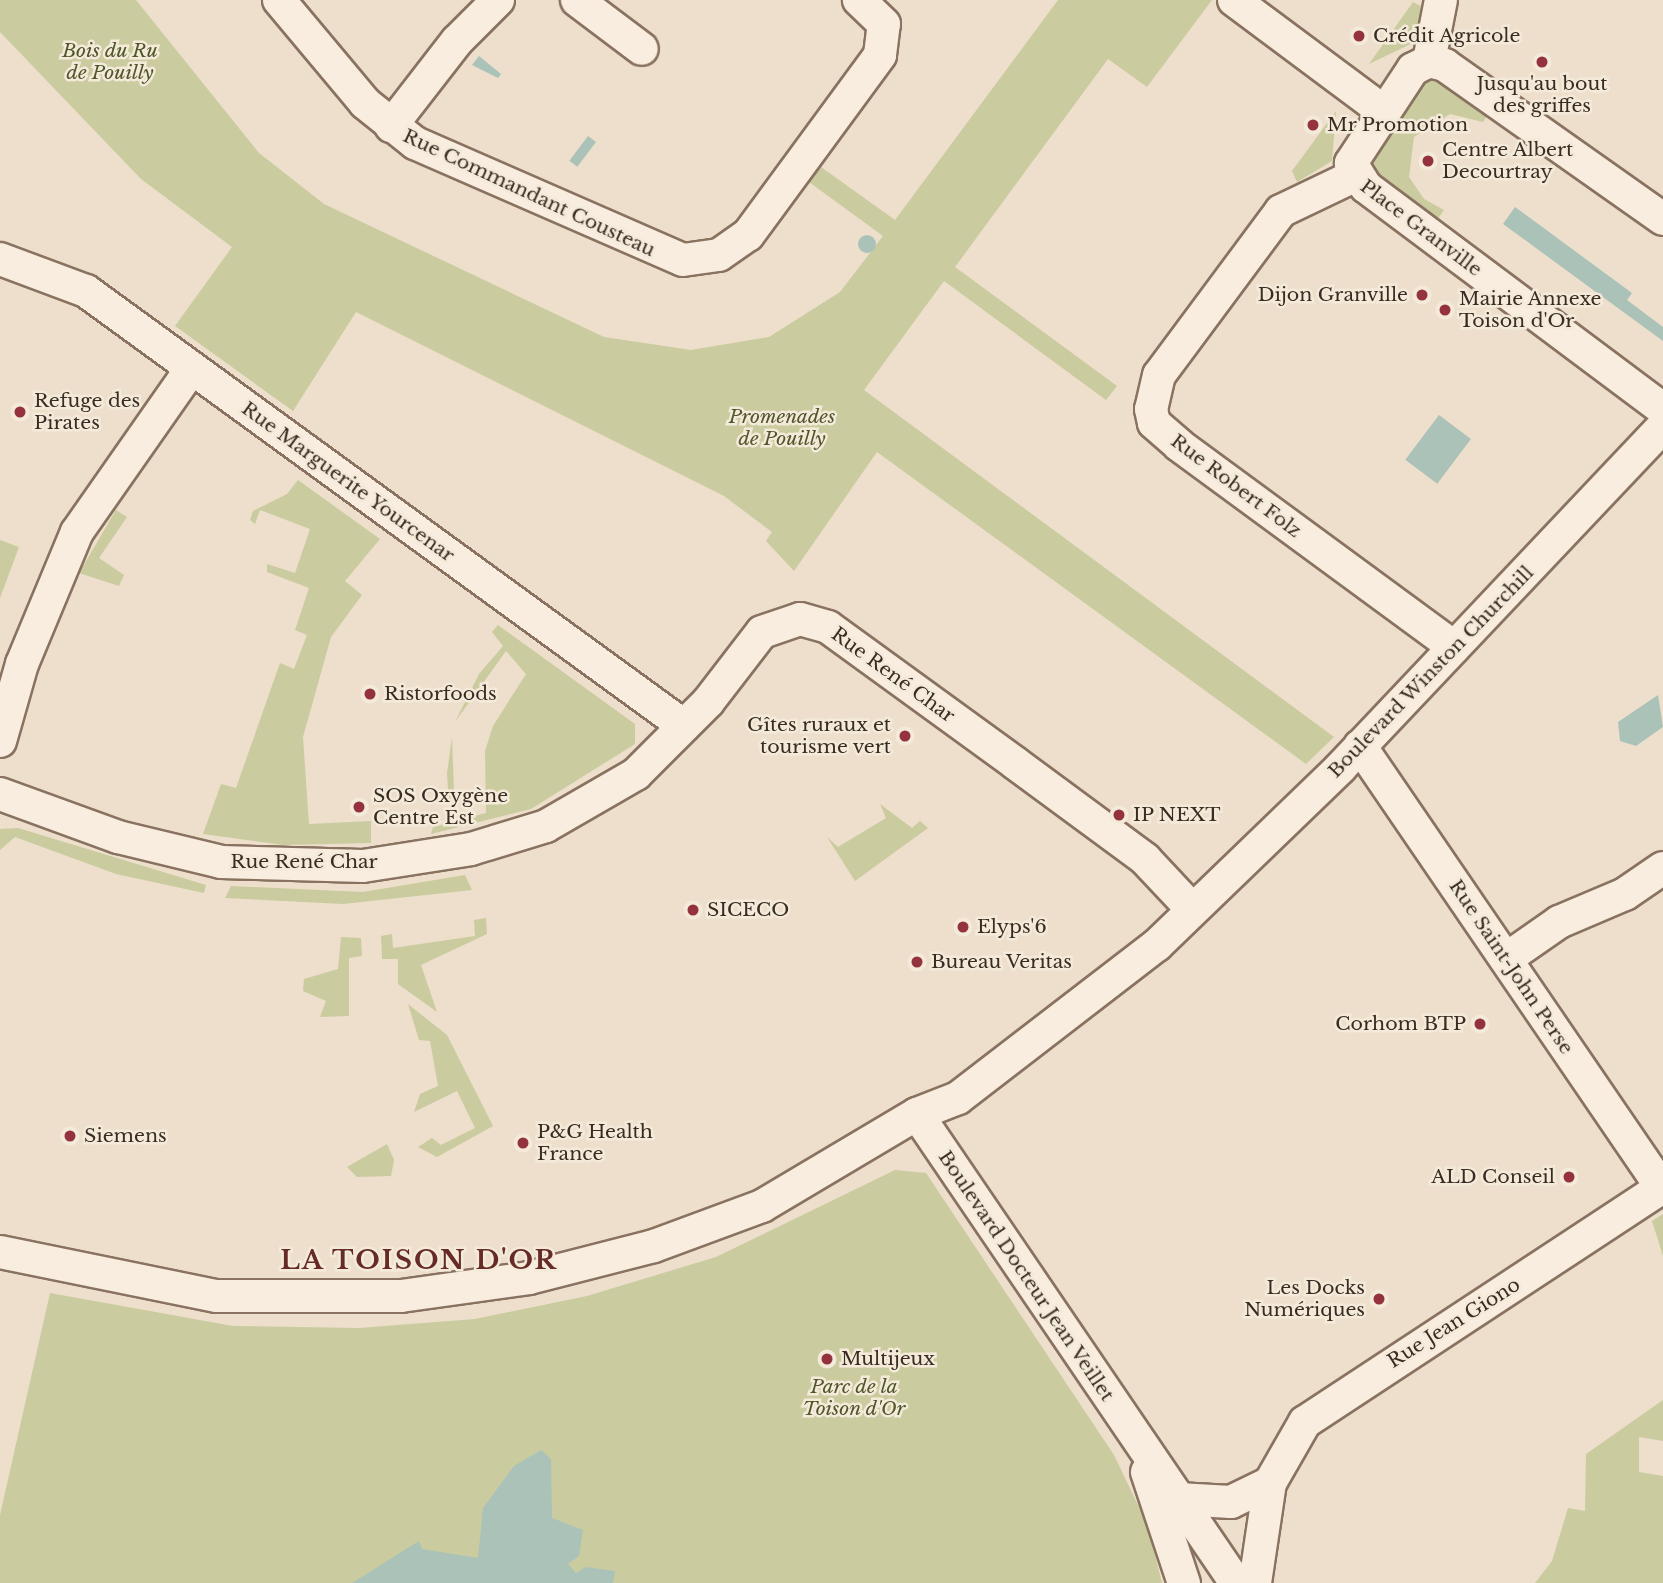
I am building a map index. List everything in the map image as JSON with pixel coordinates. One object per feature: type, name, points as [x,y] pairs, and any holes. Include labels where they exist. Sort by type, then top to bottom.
[{"type":"street","points":[[279,0],[391,126],[457,41],[498,0]]},
{"type":"street","points":[[577,0],[642,49]]},
{"type":"street","name":"Rue Commandant Cousteau","points":[[391,126],[415,143],[659,255],[707,258],[748,235],[880,55],[884,24],[859,0]]},
{"type":"street","points":[[1234,0],[1383,111]]},
{"type":"street","points":[[1441,0],[1429,61],[1457,73],[1663,219]]},
{"type":"street","name":"Place Granville","points":[[1429,61],[1413,68],[1355,149],[1354,176],[1663,409]]},
{"type":"street","name":"Rue Robert Folz","points":[[1354,176],[1281,211],[1159,375],[1151,409],[1154,423],[1179,445],[1454,647]]},
{"type":"street","name":"Rue Marguerite Yourcenar","points":[[0,259],[86,291],[684,726]]},
{"type":"street","points":[[0,741],[22,664],[77,532],[191,369]]},
{"type":"street","name":"Boulevard Winston Churchill","points":[[0,1252],[217,1296],[401,1296],[530,1278],[654,1246],[762,1206],[917,1114],[943,1086],[1067,998],[1144,932],[1190,907],[1360,746],[1663,427]]},
{"type":"street","name":"Rue René Char","points":[[0,794],[118,837],[221,862],[363,866],[471,849],[546,826],[636,774],[684,726],[762,632],[786,620],[814,621],[1145,859],[1190,907]]},
{"type":"street","name":"Rue Saint-John Perse","points":[[1360,746],[1662,1187]]},
{"type":"street","points":[[1506,959],[1559,922],[1625,894],[1663,868]]},
{"type":"street","name":"Boulevard Docteur Jean Veillet","points":[[917,1114],[1236,1583]]},
{"type":"street","name":"Rue Jean Giono","points":[[1255,1583],[1270,1483],[1292,1439],[1319,1409],[1662,1187]]},
{"type":"street","name":"Boulevard Docteur Jean Veillet","points":[[1135,1437],[1184,1583]]},
{"type":"street","points":[[1169,1486],[1230,1502],[1270,1483]]},
{"type":"street","name":"Boulevard Docteur Jean Veillet","points":[[1169,1486],[1209,1583]]},
{"type":"green space","name":"Promenades de Pouilly","points":[[0,0],[136,0],[259,153],[324,204],[604,337],[691,350],[769,337],[840,292],[883,236],[809,182],[821,167],[895,220],[1058,0],[1212,0],[1147,87],[1108,59],[955,267],[1117,386],[1106,400],[944,281],[864,390],[1334,737],[1306,764],[877,452],[794,571],[766,541],[772,532],[724,496],[356,312],[293,411],[175,326],[232,247],[141,179],[0,32]]},
{"type":"green space","points":[[1413,2],[1428,10],[1419,40],[1369,64]]},
{"type":"green space","points":[[1428,73],[1493,106],[1483,122],[1450,114],[1414,137],[1409,177],[1424,199],[1444,210],[1435,223],[1371,182],[1366,149]]},
{"type":"green space","points":[[1336,111],[1332,161],[1297,182],[1292,171]]},
{"type":"green space","points":[[298,480],[380,539],[345,581],[362,595],[331,637],[303,737],[309,824],[371,821],[371,843],[283,845],[203,834],[221,784],[236,788],[280,663],[294,669],[307,635],[295,630],[309,588],[267,572],[267,564],[295,573],[310,529],[260,510],[255,524],[250,520],[253,511],[287,494]]},
{"type":"green space","points":[[116,510],[127,517],[99,558],[124,575],[119,586],[79,573]]},
{"type":"green space","points":[[0,540],[19,547],[0,598]]},
{"type":"green space","points":[[498,625],[635,724],[635,744],[531,809],[431,834],[433,827],[450,823],[447,773],[452,737],[455,821],[486,813],[485,751],[493,726],[526,674],[506,651],[455,722],[479,674],[503,646],[492,632]]},
{"type":"green space","points":[[880,804],[912,828],[920,821],[928,828],[855,881],[827,837],[838,847],[886,818]]},
{"type":"green space","points":[[18,828],[206,885],[204,893],[116,874],[15,837],[0,850],[0,829]]},
{"type":"green space","points":[[465,875],[472,890],[343,904],[225,898],[231,886],[363,892]]},
{"type":"green space","points":[[486,918],[487,934],[421,965],[437,1012],[398,984],[398,959],[382,959],[381,936],[392,934],[393,948],[475,936],[474,920]]},
{"type":"green space","points":[[341,937],[361,938],[362,956],[349,958],[349,1016],[320,1017],[326,1001],[303,991],[304,979],[338,969]]},
{"type":"green space","points":[[408,1004],[447,1035],[493,1126],[437,1157],[418,1147],[432,1138],[441,1145],[475,1128],[457,1091],[414,1112],[420,1094],[438,1086],[430,1041],[419,1040]]},
{"type":"green space","points":[[387,1144],[394,1160],[391,1176],[357,1177],[347,1167]]},
{"type":"green space","name":"Parc de la Toison d'Or","points":[[895,1170],[926,1173],[1114,1455],[1147,1524],[1162,1583],[0,1583],[0,1515],[50,1293],[233,1326],[359,1328],[475,1319],[587,1296],[716,1257]]},
{"type":"green space","points":[[1663,1214],[1663,1256],[1652,1221]]},
{"type":"green space","points":[[1663,1400],[1663,1441],[1639,1437],[1639,1472],[1663,1476],[1663,1583],[1535,1583],[1552,1561],[1568,1508],[1585,1511],[1586,1454]]},
{"type":"shaded area","points":[[479,56],[501,74],[498,78],[472,65]]},
{"type":"shaded area","points":[[588,136],[596,142],[577,167],[569,161]]},
{"type":"shaded area","points":[[1515,207],[1632,293],[1627,300],[1663,327],[1663,341],[1503,224]]},
{"type":"shaded area","points":[[867,235],[875,240],[876,244],[871,252],[867,253],[859,248],[858,244],[863,236]]},
{"type":"shaded area","points":[[1439,415],[1471,439],[1437,484],[1405,460]]},
{"type":"shaded area","points":[[1658,695],[1663,727],[1636,746],[1620,741],[1618,722]]},
{"type":"shaded area","points":[[541,1450],[551,1459],[552,1518],[583,1530],[579,1556],[568,1564],[576,1573],[586,1567],[615,1571],[613,1583],[352,1583],[419,1541],[422,1549],[478,1558],[483,1508],[514,1466]]},
{"type":"place","name":"Crédit Agricole","points":[[1359,36]]},
{"type":"place","name":"Jusqu'au bout des griffes","points":[[1542,62]]},
{"type":"place","name":"Mr Promotion","points":[[1313,125]]},
{"type":"place","name":"Centre Albert Decourtray","points":[[1428,161]]},
{"type":"place","name":"Dijon Granville","points":[[1422,295]]},
{"type":"place","name":"Mairie Annexe Toison d'Or","points":[[1445,310]]},
{"type":"place","name":"Refuge des Pirates","points":[[20,412]]},
{"type":"place","name":"Ristorfoods","points":[[370,694]]},
{"type":"place","name":"Gîtes ruraux et tourisme vert","points":[[905,736]]},
{"type":"place","name":"SOS Oxygène Centre Est","points":[[359,807]]},
{"type":"place","name":"IP NEXT","points":[[1119,815]]},
{"type":"place","name":"SICECO","points":[[693,910]]},
{"type":"place","name":"Elyps'6","points":[[963,927]]},
{"type":"place","name":"Bureau Veritas","points":[[917,962]]},
{"type":"place","name":"Corhom BTP","points":[[1480,1024]]},
{"type":"place","name":"Siemens","points":[[70,1136]]},
{"type":"place","name":"P&G Health France","points":[[523,1143]]},
{"type":"place","name":"ALD Conseil","points":[[1569,1177]]},
{"type":"place","name":"Les Docks Numériques","points":[[1379,1299]]},
{"type":"place","name":"Multijeux","points":[[827,1359]]},
{"type":"district","name":"LA TOISON D'OR","points":[[419,1261]]},
{"type":"park label","name":"Bois du Ru de Pouilly","points":[[110,62]]}]
